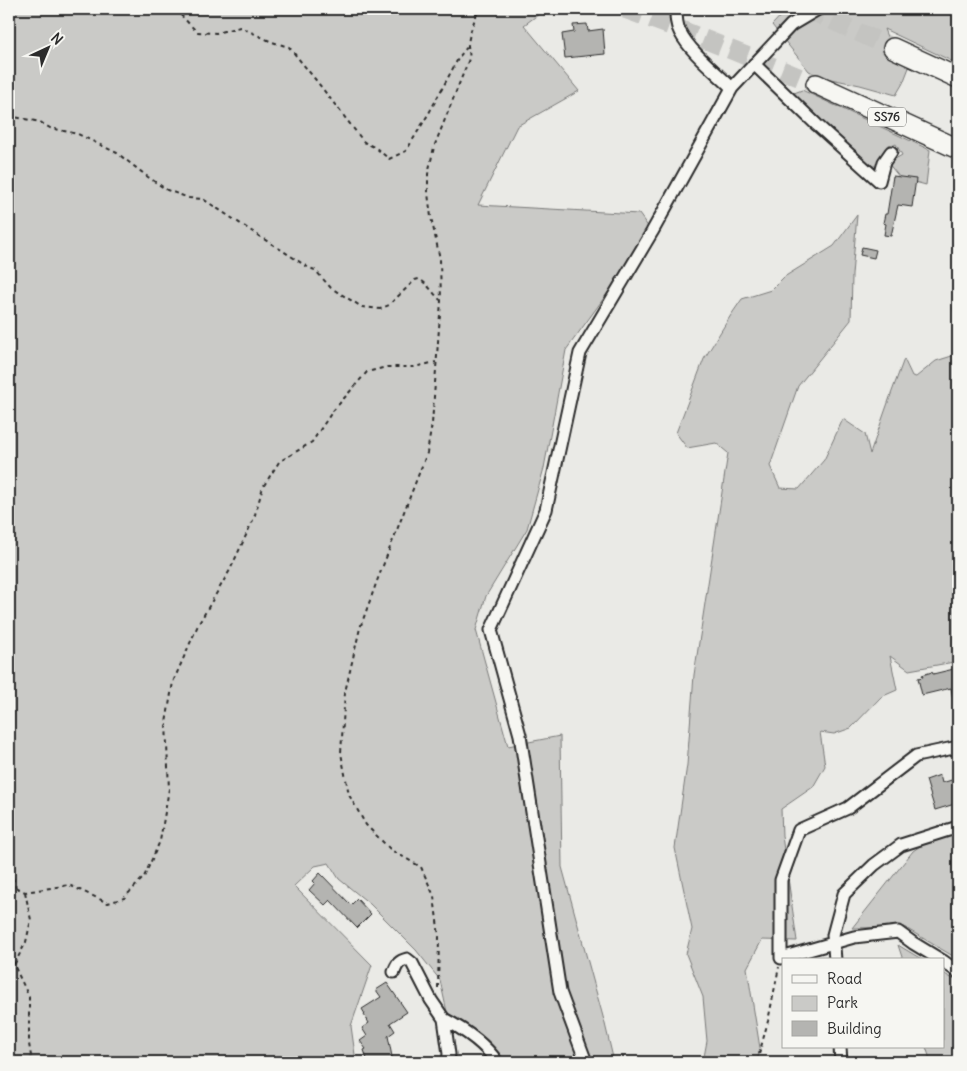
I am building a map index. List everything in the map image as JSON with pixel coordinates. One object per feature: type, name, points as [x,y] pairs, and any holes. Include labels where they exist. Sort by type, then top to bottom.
[{"type":"highway","points":[[893,48],[958,78]]},
{"type":"highway","name":"SS76","points":[[816,84],[958,149]]},
{"type":"street","points":[[676,9],[676,22],[680,33],[701,58],[732,88]]},
{"type":"street","points":[[586,1062],[560,992],[520,735],[491,630],[546,510],[580,353],[652,232],[732,88],[791,25],[818,9]]},
{"type":"street","points":[[754,64],[879,182],[884,162],[891,152]]},
{"type":"street","points":[[939,958],[898,932],[854,937],[781,958],[781,880],[799,830],[848,808],[916,756],[958,747]]},
{"type":"street","points":[[835,958],[833,935],[844,894],[874,865],[901,845],[958,827]]},
{"type":"street","points":[[394,972],[396,965],[401,960],[407,959],[412,962],[444,1020],[449,1054],[448,1062]]},
{"type":"street","points":[[944,962],[958,972]]},
{"type":"street","points":[[444,1020],[477,1041],[497,1062]]},
{"type":"street","points":[[840,1048],[841,1062]]},
{"type":"path","points":[[175,9],[197,32],[216,33],[240,27],[272,42],[289,47],[364,142],[376,148],[389,159],[406,151],[429,113],[459,57],[468,46],[479,9]]},
{"type":"path","points":[[438,996],[439,937],[434,896],[421,867],[391,850],[366,825],[348,795],[341,752],[346,692],[360,628],[380,571],[427,453],[432,424],[442,301],[440,259],[431,217],[428,174],[434,147],[469,59],[470,51],[468,46]]},
{"type":"path","points":[[9,116],[40,122],[50,128],[73,132],[93,140],[117,153],[167,190],[189,198],[203,199],[309,268],[315,270],[331,288],[362,307],[380,309],[389,305],[415,280],[419,279],[425,282],[442,301]]},
{"type":"path","points":[[9,884],[25,892],[68,885],[108,903],[124,898],[144,877],[160,841],[169,789],[166,723],[173,682],[198,625],[230,570],[254,518],[263,487],[279,462],[312,442],[332,412],[367,372],[387,367],[414,367],[436,362]]},
{"type":"path","points":[[9,370],[12,373],[9,400]]},
{"type":"path","points":[[9,822],[12,843],[11,870],[16,888]]},
{"type":"path","points":[[14,964],[26,942],[31,920],[25,892]]},
{"type":"path","points":[[9,954],[29,997],[32,1062]]},
{"type":"path","points":[[757,1062],[781,958]]},
{"type":"green space","points":[[9,9],[546,9],[524,25],[579,91],[517,126],[478,205],[639,214],[652,232],[566,350],[544,468],[527,529],[486,596],[476,630],[508,746],[560,736],[562,867],[614,1062],[500,1062],[496,1056],[447,1012],[440,980],[416,950],[370,904],[339,879],[329,863],[315,866],[294,886],[372,965],[351,1026],[356,1062],[9,1062]]},
{"type":"green space","points":[[787,9],[958,9],[958,64],[884,29],[895,58],[910,65],[896,95],[821,77],[809,71],[772,25]]},
{"type":"green space","points":[[802,90],[930,150],[926,185],[900,178],[888,163],[902,155],[896,144],[885,150],[880,166],[867,166],[794,93]]},
{"type":"green space","points":[[857,215],[852,275],[851,320],[798,386],[770,466],[780,488],[799,489],[824,460],[843,419],[865,434],[870,454],[904,359],[912,376],[916,377],[936,361],[958,353],[958,655],[954,662],[909,670],[890,656],[897,690],[881,697],[851,728],[834,734],[820,732],[825,766],[813,787],[781,809],[782,836],[797,941],[762,940],[747,968],[760,1048],[757,1062],[703,1062],[707,1041],[703,997],[686,954],[692,929],[675,848],[687,765],[694,675],[728,453],[716,443],[687,448],[676,433],[704,359],[742,299],[771,290],[784,277],[834,246]]},
{"type":"green space","points":[[958,273],[958,322],[953,309]]},
{"type":"green space","points":[[958,831],[958,959],[904,927],[852,928],[913,851],[926,842]]},
{"type":"green space","points":[[898,945],[920,958],[902,958]]},
{"type":"green space","points":[[944,974],[958,982],[958,1062],[928,1062],[929,1056],[926,1048],[944,1048]]},
{"type":"building","points":[[587,24],[588,31],[603,29],[605,54],[565,58],[562,34],[574,32],[573,25]]},
{"type":"building","points":[[893,176],[916,179],[912,207],[898,205],[891,236],[884,235],[886,224],[883,223],[885,214],[887,214]]},
{"type":"building","points":[[862,247],[876,250],[874,258],[860,255]]},
{"type":"building","points":[[958,668],[958,705],[954,705],[951,688],[922,695],[918,678],[923,677],[922,675]]},
{"type":"building","points":[[940,775],[942,783],[958,778],[958,803],[935,810],[926,780]]},
{"type":"building","points":[[320,873],[351,905],[357,899],[371,914],[357,928],[330,900],[325,905],[309,890],[315,883],[313,881]]},
{"type":"building","points":[[387,983],[407,1012],[390,1023],[395,1031],[388,1036],[393,1062],[368,1062],[364,1050],[366,1049],[360,1041],[367,1036],[362,1028],[369,1023],[362,1009],[381,997],[376,990]]},
{"type":"tunnel","points":[[625,9],[816,84]]},
{"type":"tunnel","points":[[807,9],[893,48]]}]
